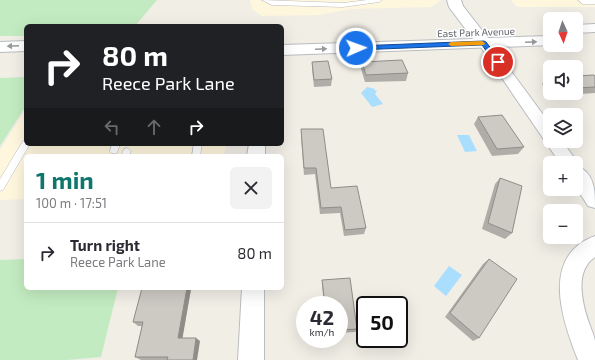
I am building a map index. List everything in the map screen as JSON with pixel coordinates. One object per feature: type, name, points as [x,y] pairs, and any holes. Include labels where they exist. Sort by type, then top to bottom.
[{"type":"main road","points":[[454,0],[456,7],[480,38]]},
{"type":"main road","points":[[466,0],[466,4],[480,38]]},
{"type":"main road","points":[[583,29],[595,28]]},
{"type":"main road","name":"East Park Avenue","points":[[284,50],[480,38],[543,31]]},
{"type":"main road","name":"East Park Avenue","points":[[284,38],[480,38],[543,41]]},
{"type":"main road","points":[[583,40],[595,40]]},
{"type":"main road","points":[[0,47],[24,46]]},
{"type":"main road","points":[[0,59],[24,58]]},
{"type":"street","points":[[480,38],[543,126]]},
{"type":"street","points":[[583,183],[595,200]]},
{"type":"street","points":[[591,360],[573,314],[571,282],[578,256],[587,248],[595,245]]},
{"type":"street","points":[[251,360],[253,290]]},
{"type":"lane","points":[[265,0],[272,3],[342,5],[379,0]]},
{"type":"lane","points":[[581,0],[583,2],[595,2]]},
{"type":"lane","points":[[0,187],[24,146]]},
{"type":"shaded area","points":[[250,0],[441,0],[431,7],[351,9],[318,15],[262,16],[252,9]]},
{"type":"shaded area","points":[[511,0],[595,0],[595,7],[517,7]]},
{"type":"shaded area","points":[[24,112],[24,146],[226,146],[224,154],[24,154],[24,199],[0,200],[0,150]]},
{"type":"green space","points":[[0,0],[157,0],[137,24],[24,24],[24,36],[0,36]]},
{"type":"green space","points":[[24,77],[24,109],[0,146],[0,78]]},
{"type":"green space","points":[[24,259],[24,290],[118,290],[101,357],[67,360],[0,360],[0,260]]},
{"type":"water","points":[[367,87],[377,91],[375,94],[383,104],[372,107],[361,93]]},
{"type":"water","points":[[457,135],[469,135],[477,151],[465,152]]},
{"type":"water","points":[[449,266],[462,275],[446,296],[434,286]]},
{"type":"building","points":[[402,60],[408,73],[366,75],[362,62]]},
{"type":"building","points":[[328,61],[332,79],[314,80],[312,62]]},
{"type":"building","points":[[594,75],[595,87],[583,88],[583,76]]},
{"type":"building","points":[[502,115],[524,147],[497,149],[478,117]]},
{"type":"building","points":[[301,129],[323,129],[331,188],[357,186],[366,228],[345,230],[341,207],[321,208],[316,168],[304,168]]},
{"type":"building","points":[[500,178],[522,186],[512,233],[488,223]]},
{"type":"building","points":[[489,259],[517,279],[479,338],[450,313]]},
{"type":"building","points":[[350,278],[356,329],[348,330],[348,296],[324,296],[322,280]]},
{"type":"building","points":[[141,290],[187,290],[178,338],[196,338],[193,360],[167,360],[168,357],[135,357],[143,322],[133,322]]},
{"type":"slow traffic","points":[[451,44],[482,43]]},
{"type":"route","points":[[356,48],[484,43],[498,62]]}]
